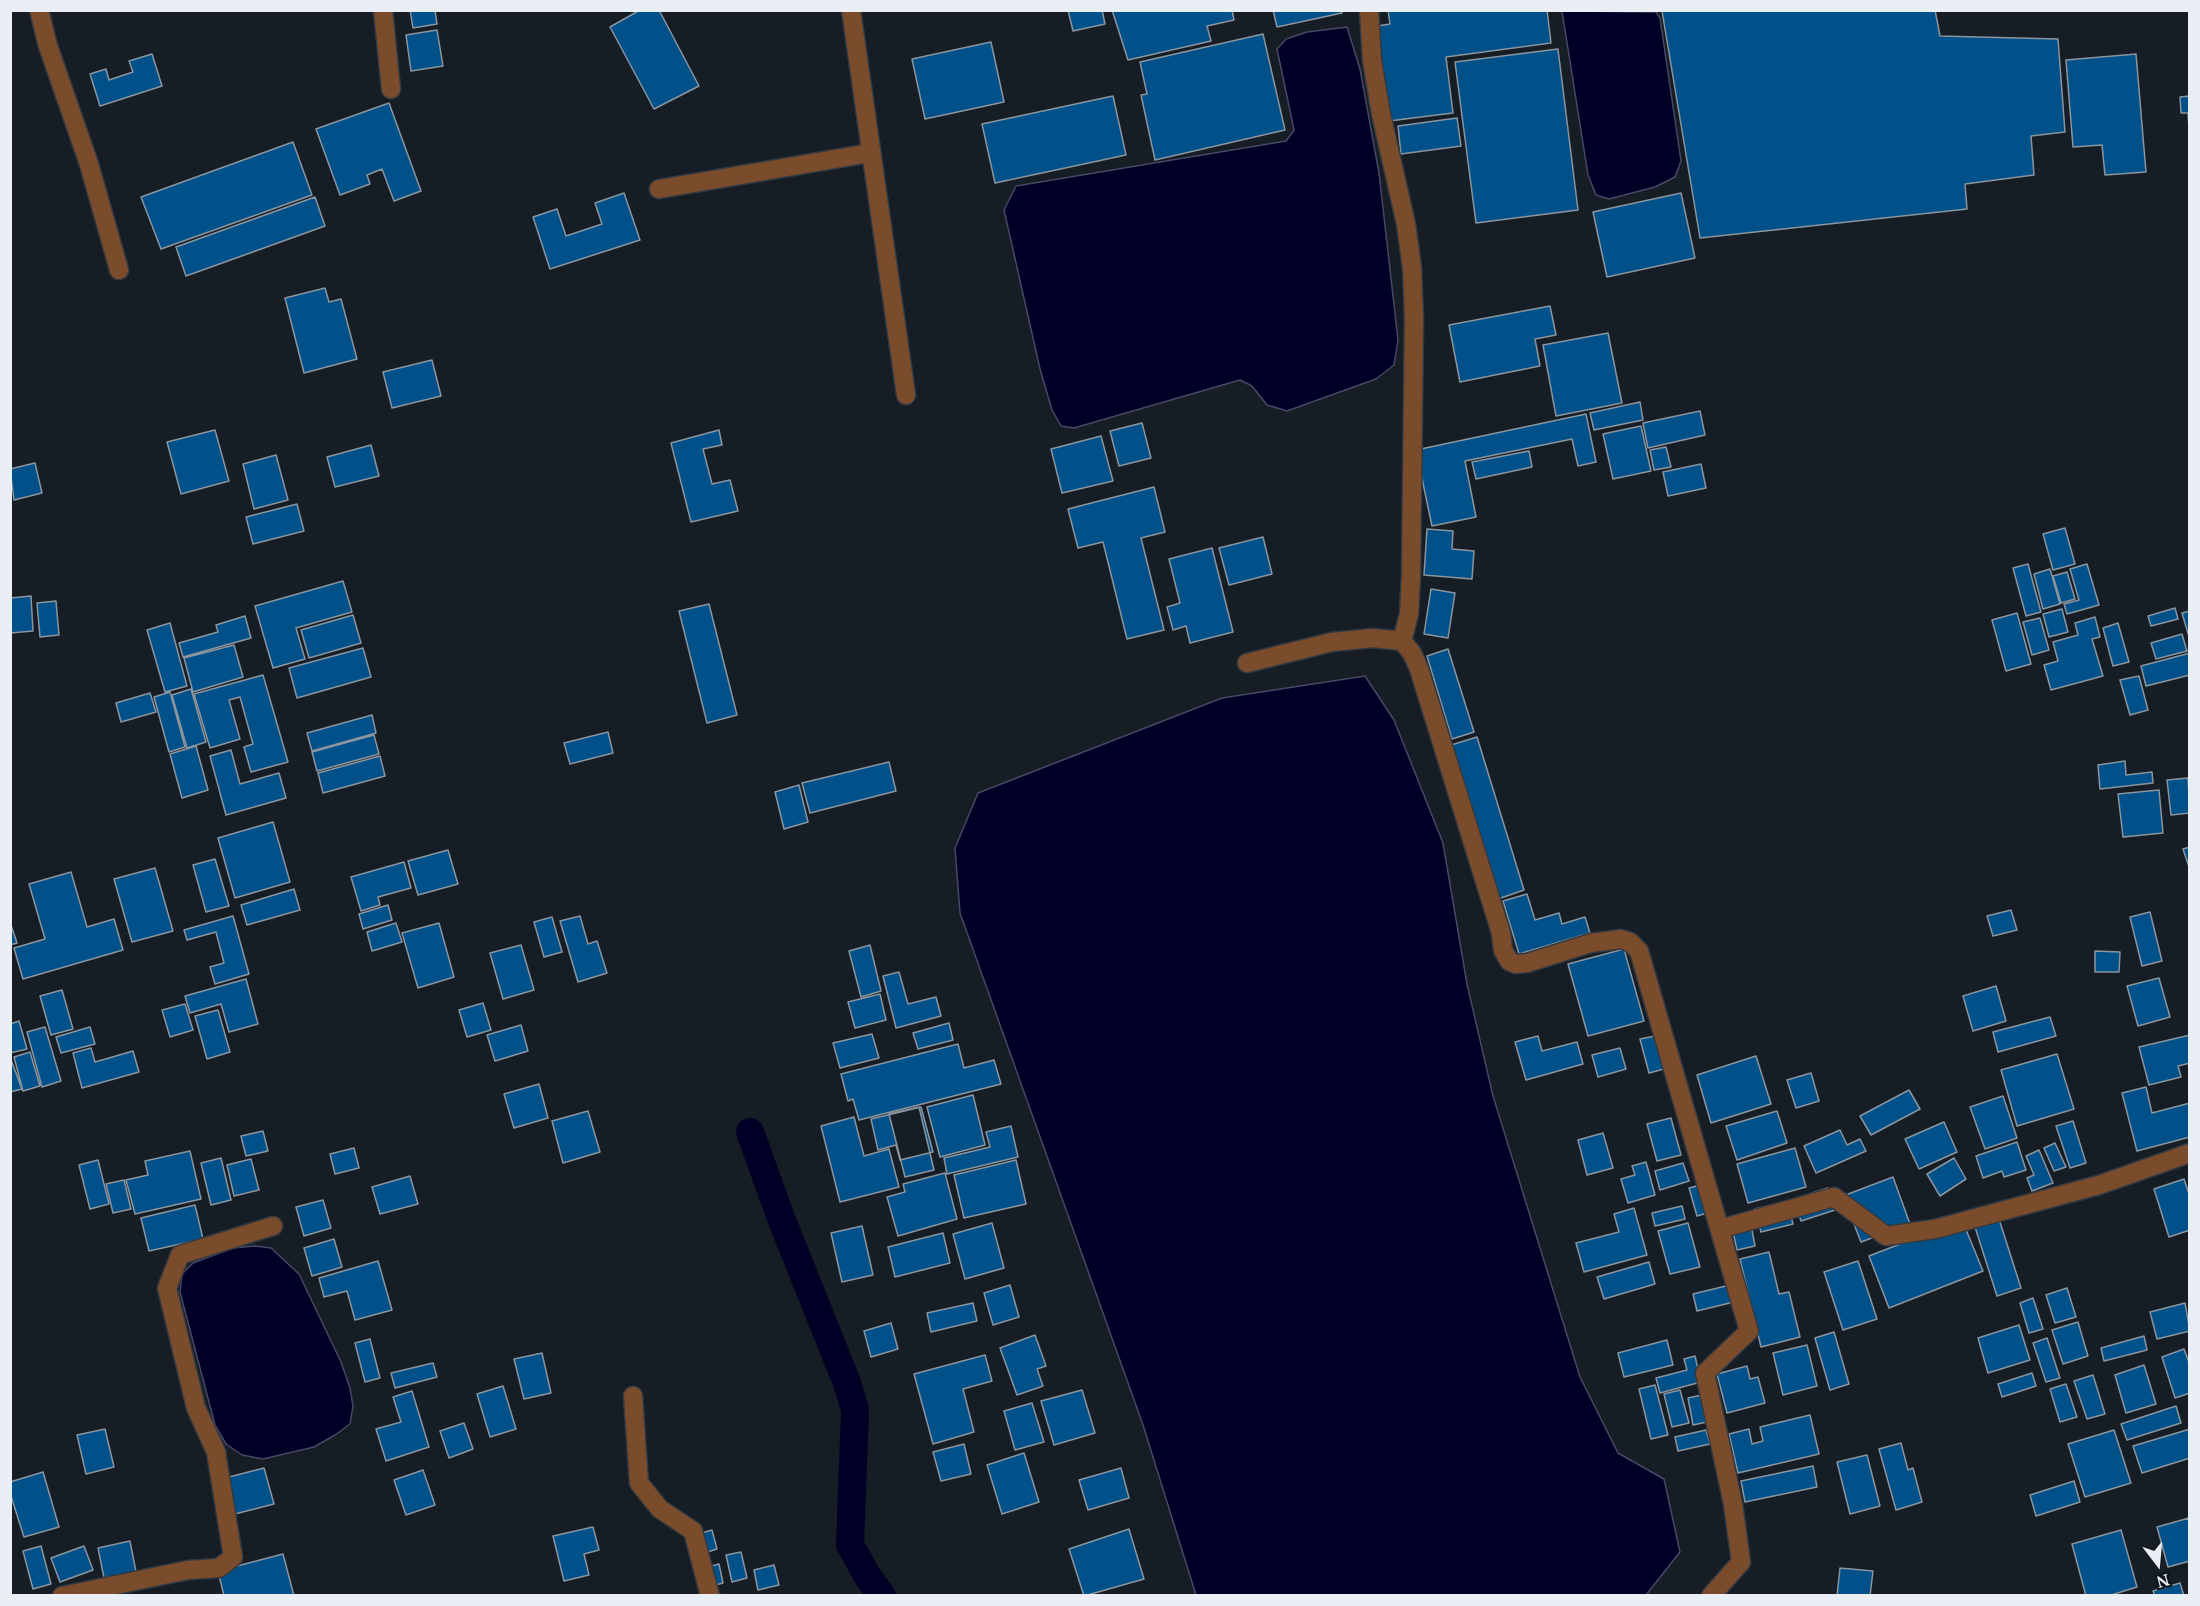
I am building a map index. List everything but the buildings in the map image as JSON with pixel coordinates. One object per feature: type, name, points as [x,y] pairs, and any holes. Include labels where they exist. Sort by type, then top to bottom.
[{"type":"street","points":[[39,10],[48,46],[89,164],[119,270]]},
{"type":"street","points":[[383,10],[391,89]]},
{"type":"street","points":[[851,10],[906,395]]},
{"type":"street","points":[[1369,10],[1372,60],[1381,114],[1406,224],[1412,268],[1414,318],[1411,576],[1409,614],[1402,641]]},
{"type":"street","points":[[659,189],[870,153]]},
{"type":"street","points":[[1247,663],[1332,642],[1373,638],[1402,641],[1412,653],[1419,669],[1488,891],[1503,950],[1509,961],[1516,964],[1527,963],[1591,943],[1621,939],[1630,942],[1639,951],[1749,1331],[1705,1373],[1733,1504],[1741,1562],[1711,1596]]},
{"type":"street","points":[[1720,1229],[1833,1197],[1886,1236],[1935,1229],[2088,1188],[2190,1153]]},
{"type":"street","points":[[62,1596],[188,1570],[219,1568],[232,1557],[216,1452],[196,1408],[167,1288],[180,1255],[273,1226]]},
{"type":"street","points":[[633,1396],[639,1483],[660,1509],[693,1531],[710,1596]]},
{"type":"water","points":[[1562,11],[1656,12],[1660,18],[1681,161],[1675,177],[1655,187],[1609,199],[1596,195],[1588,175]]},
{"type":"water","points":[[1347,27],[1360,69],[1379,173],[1398,340],[1394,365],[1376,379],[1287,411],[1267,405],[1252,386],[1240,380],[1074,428],[1061,426],[1052,410],[1040,369],[1004,210],[1016,186],[1286,141],[1294,130],[1277,49],[1286,39],[1307,32]]},
{"type":"water","points":[[1365,676],[1394,720],[1443,843],[1467,984],[1493,1096],[1580,1377],[1618,1453],[1664,1479],[1680,1552],[1646,1595],[1196,1595],[1143,1425],[960,913],[955,848],[978,793],[1222,698]]},
{"type":"water","points":[[255,1246],[271,1248],[299,1274],[341,1362],[350,1388],[353,1406],[350,1424],[335,1435],[314,1447],[263,1459],[242,1455],[226,1444],[215,1425],[180,1292],[182,1274],[193,1263],[233,1248]]},
{"type":"waterway","points":[[750,1132],[781,1218],[847,1383],[855,1410],[850,1545],[882,1596]]}]
